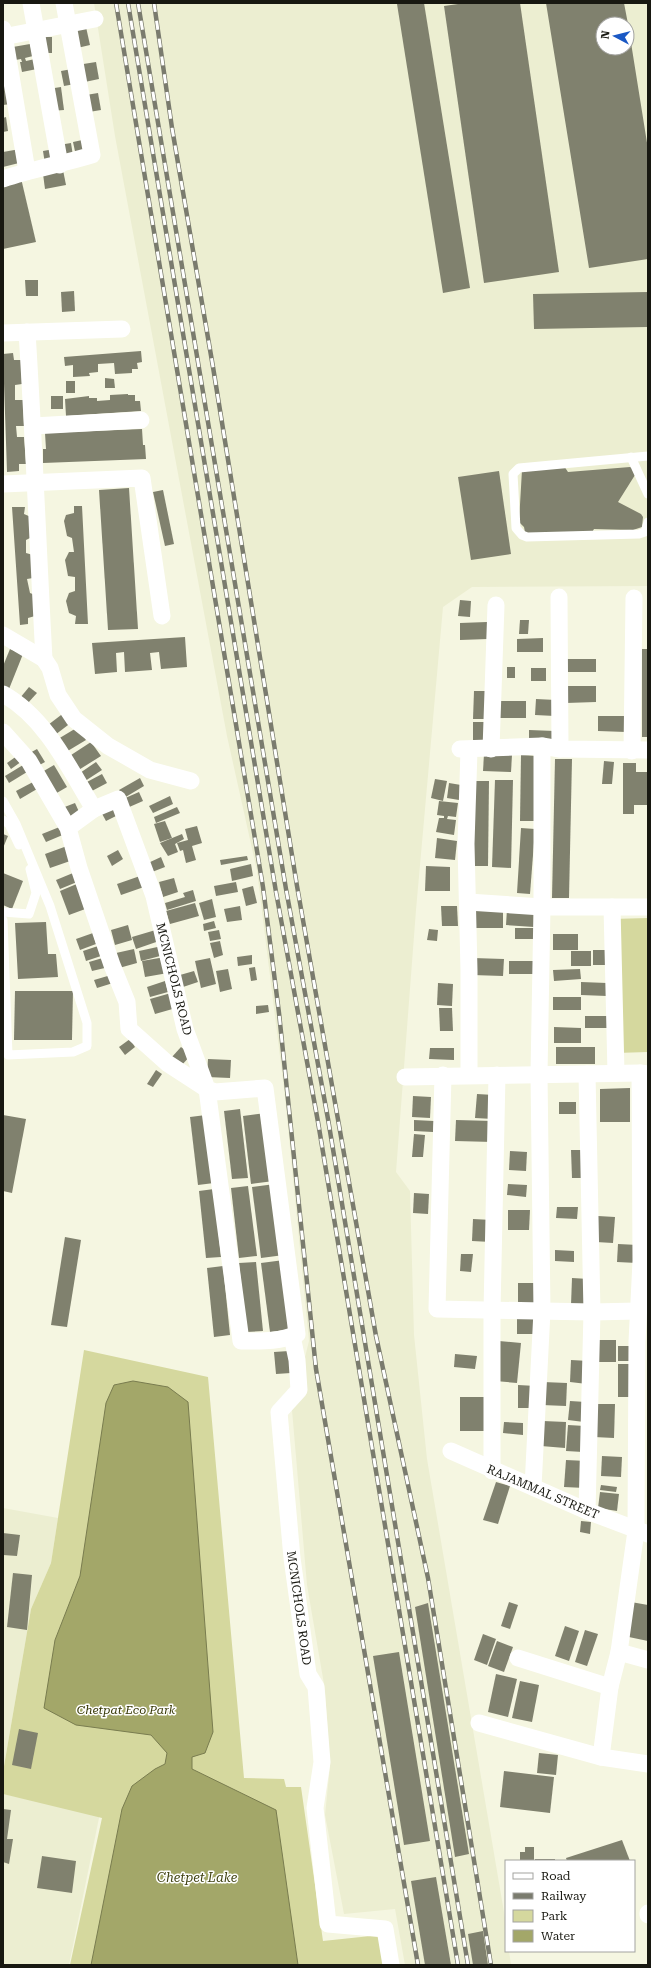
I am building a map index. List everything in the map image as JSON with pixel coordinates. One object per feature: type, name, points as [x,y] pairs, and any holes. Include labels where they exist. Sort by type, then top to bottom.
[{"type":"street","points":[[31,3],[60,165]]},
{"type":"street","points":[[3,178],[27,171],[60,165],[92,155],[67,26],[64,3]]},
{"type":"street","points":[[27,171],[3,34],[67,26],[95,19]]},
{"type":"street","points":[[3,333],[122,329]]},
{"type":"street","points":[[27,332],[44,658],[50,668],[58,695],[74,719],[108,746],[150,770],[191,781]]},
{"type":"street","points":[[33,426],[141,420]]},
{"type":"street","points":[[3,484],[34,484],[142,478],[162,616]]},
{"type":"street","points":[[559,597],[560,749]]},
{"type":"street","points":[[469,1075],[468,902],[464,749],[542,746],[560,749],[640,751],[634,598]]},
{"type":"street","points":[[491,749],[496,605]]},
{"type":"street","points":[[3,634],[44,658]]},
{"type":"street","points":[[3,694],[16,701],[34,719],[57,748],[94,809]]},
{"type":"street","points":[[3,732],[29,761],[68,828],[84,883],[112,965],[127,1002],[129,1029],[167,1063],[207,1089],[215,1092],[265,1088],[297,1334],[286,1338],[241,1341],[207,1089]]},
{"type":"street","points":[[533,1487],[542,1311],[539,1074],[542,906],[542,746]]},
{"type":"street","name":"MCNICHOLS ROAD","points":[[68,828],[94,809],[118,799],[154,896],[185,1029],[207,1089]]},
{"type":"street","points":[[468,902],[612,908],[648,907]]},
{"type":"street","points":[[612,908],[616,1074]]},
{"type":"street","points":[[586,1074],[592,1312],[587,1511]]},
{"type":"street","points":[[405,1077],[443,1075],[644,1074],[644,1261],[638,1311],[642,1342],[642,1532],[610,1687],[600,1757]]},
{"type":"street","points":[[443,1075],[437,1309],[592,1312],[638,1311]]},
{"type":"street","points":[[492,1470],[492,1311],[497,1075]]},
{"type":"street","name":"MCNICHOLS ROAD","points":[[286,1338],[297,1360],[299,1390],[279,1412],[292,1558],[308,1674],[316,1687],[322,1762],[316,1808],[328,1924],[385,1929],[391,1965]]},
{"type":"street","name":"RAJAMMAL STREET","points":[[451,1451],[587,1511],[642,1532]]},
{"type":"street","points":[[618,1652],[648,1660]]},
{"type":"street","points":[[518,1658],[610,1687]]},
{"type":"street","points":[[479,1723],[600,1757],[648,1764]]},
{"type":"lane","points":[[648,456],[519,468],[515,470],[513,474],[516,528],[527,538],[638,534],[645,532],[648,522]]},
{"type":"lane","points":[[631,457],[648,494]]},
{"type":"lane","points":[[3,801],[16,824],[50,906],[87,1023],[87,1046],[73,1052],[8,1055],[3,920]]},
{"type":"lane","points":[[3,820],[9,824],[29,867],[36,893],[28,914],[3,912]]},
{"type":"shaded area","points":[[94,3],[648,3],[648,586],[472,587],[443,607],[416,910],[396,1172],[410,1191],[414,1335],[427,1459],[505,1918],[505,1952],[509,1952],[511,1965],[405,1965],[395,1909],[344,1914],[325,1815],[330,1766],[325,1690],[307,1585],[292,1410],[309,1341],[285,1097],[257,871],[227,736],[115,136]]},
{"type":"shaded area","points":[[3,1508],[58,1518],[51,1563],[31,1609],[3,1772]]},
{"type":"shaded area","points":[[3,1794],[100,1813],[69,1965],[3,1965]]},
{"type":"green space","points":[[648,918],[648,1052],[616,1053],[612,919]]},
{"type":"green space","name":"Chetpet Lake","points":[[84,1350],[208,1377],[244,1778],[284,1779],[286,1787],[301,1787],[323,1941],[380,1935],[384,1965],[70,1965],[102,1818],[3,1794],[3,1772],[31,1609],[51,1563]]},
{"type":"water","name":"Chetpet Lake","points":[[133,1381],[168,1387],[188,1402],[213,1732],[205,1753],[192,1757],[192,1769],[276,1810],[298,1965],[91,1965],[122,1809],[132,1786],[155,1769],[165,1764],[167,1753],[151,1735],[76,1725],[44,1708],[55,1640],[80,1576],[106,1403],[114,1385]]},
{"type":"building","points":[[424,3],[470,288],[443,293],[397,4]]},
{"type":"building","points":[[465,3],[520,3],[559,272],[484,283],[444,6]]},
{"type":"building","points":[[546,3],[624,3],[626,16],[595,16],[595,56],[633,56],[648,149],[648,259],[589,268]]},
{"type":"building","points":[[86,27],[90,45],[73,49],[70,30]]},
{"type":"building","points":[[41,37],[52,37],[52,53],[41,53]]},
{"type":"building","points":[[30,44],[33,56],[25,58],[26,61],[35,59],[37,69],[22,72],[20,62],[22,62],[21,59],[10,61],[7,48]]},
{"type":"building","points":[[96,62],[99,79],[80,83],[77,65]]},
{"type":"building","points":[[72,69],[75,84],[64,86],[61,71]]},
{"type":"building","points":[[3,76],[11,104],[3,105]]},
{"type":"building","points":[[61,87],[64,110],[51,111],[48,89]]},
{"type":"building","points":[[98,93],[101,110],[89,112],[86,95]]},
{"type":"building","points":[[6,117],[8,131],[3,132],[3,118]]},
{"type":"building","points":[[87,139],[90,152],[76,156],[73,142]]},
{"type":"building","points":[[71,143],[73,156],[61,158],[59,145]]},
{"type":"building","points":[[20,149],[23,162],[3,167],[3,152]]},
{"type":"building","points":[[54,149],[56,162],[45,164],[43,151]]},
{"type":"building","points":[[63,170],[66,185],[45,189],[43,174]]},
{"type":"building","points":[[20,174],[36,242],[3,249],[3,178]]},
{"type":"building","points":[[25,280],[38,280],[38,296],[26,296]]},
{"type":"building","points":[[74,291],[75,311],[62,312],[61,292]]},
{"type":"building","points":[[648,292],[648,327],[534,329],[533,294]]},
{"type":"building","points":[[141,351],[142,362],[137,363],[138,369],[132,369],[132,373],[115,374],[114,363],[98,364],[98,372],[89,373],[90,376],[73,377],[73,365],[65,366],[64,357]]},
{"type":"building","points":[[13,353],[14,360],[21,360],[22,384],[15,385],[15,400],[23,400],[24,426],[16,426],[17,437],[24,437],[26,464],[19,464],[19,471],[7,472],[3,354]]},
{"type":"building","points":[[105,378],[114,379],[115,388],[105,388]]},
{"type":"building","points":[[66,381],[75,381],[75,393],[66,393]]},
{"type":"building","points":[[110,395],[135,395],[135,401],[140,401],[141,411],[66,416],[65,399],[89,396],[89,398],[97,398],[97,401],[110,400]]},
{"type":"building","points":[[51,396],[63,396],[63,409],[51,409]]},
{"type":"building","points":[[142,429],[146,459],[43,463],[43,449],[46,449],[45,433]]},
{"type":"building","points":[[564,466],[568,472],[630,467],[634,469],[635,475],[618,502],[641,514],[643,517],[642,527],[633,530],[594,529],[591,534],[528,535],[525,532],[524,527],[519,522],[522,470]]},
{"type":"building","points":[[499,471],[511,554],[471,560],[458,477]]},
{"type":"building","points":[[129,488],[138,629],[108,630],[99,490]]},
{"type":"building","points":[[163,490],[174,544],[165,546],[153,492]]},
{"type":"building","points":[[74,506],[82,506],[88,624],[75,624],[76,616],[69,613],[66,601],[69,593],[75,591],[75,577],[68,576],[65,560],[69,552],[74,552],[72,538],[67,536],[64,521],[66,515],[74,513]]},
{"type":"building","points":[[12,507],[25,507],[24,514],[31,517],[32,537],[26,540],[26,553],[33,555],[33,578],[27,579],[30,593],[35,595],[35,616],[28,618],[28,624],[20,625]]},
{"type":"building","points":[[460,600],[471,601],[470,617],[458,616]]},
{"type":"building","points":[[520,620],[529,620],[528,634],[519,634]]},
{"type":"building","points":[[487,622],[488,639],[460,640],[460,623]]},
{"type":"building","points":[[185,637],[187,667],[161,669],[159,652],[150,653],[152,670],[125,672],[124,652],[116,653],[117,672],[95,674],[92,643]]},
{"type":"building","points":[[543,638],[543,652],[517,652],[517,639]]},
{"type":"building","points":[[10,649],[23,654],[9,689],[3,686],[3,666]]},
{"type":"building","points":[[642,649],[648,649],[648,737],[642,737]]},
{"type":"building","points":[[567,659],[596,659],[596,672],[567,672]]},
{"type":"building","points":[[507,667],[515,667],[515,678],[507,678]]},
{"type":"building","points":[[531,668],[546,668],[546,681],[531,681]]},
{"type":"building","points":[[566,686],[596,686],[596,702],[566,703]]},
{"type":"building","points":[[29,687],[37,693],[27,704],[20,698]]},
{"type":"building","points":[[474,691],[490,691],[489,719],[473,719]]},
{"type":"building","points":[[536,699],[556,700],[555,716],[535,715]]},
{"type":"building","points":[[499,701],[526,701],[526,718],[499,718]]},
{"type":"building","points":[[65,712],[72,722],[51,738],[44,728]]},
{"type":"building","points":[[598,716],[626,716],[626,732],[598,731]]},
{"type":"building","points":[[473,722],[487,722],[487,747],[473,746]]},
{"type":"building","points":[[78,727],[86,740],[66,752],[58,739]]},
{"type":"building","points":[[529,730],[555,731],[555,745],[529,745]]},
{"type":"building","points":[[91,742],[101,756],[77,771],[68,757]]},
{"type":"building","points":[[37,749],[45,762],[36,767],[28,754]]},
{"type":"building","points":[[21,753],[25,759],[11,769],[7,763]]},
{"type":"building","points":[[484,754],[512,755],[511,772],[483,771]]},
{"type":"building","points":[[521,755],[536,756],[535,821],[520,821]]},
{"type":"building","points":[[555,759],[572,759],[569,898],[552,898]]},
{"type":"building","points":[[604,761],[614,762],[612,784],[602,784]]},
{"type":"building","points":[[96,762],[102,770],[82,783],[77,775]]},
{"type":"building","points":[[623,763],[636,763],[636,772],[648,772],[648,805],[634,805],[634,814],[623,814]]},
{"type":"building","points":[[23,765],[27,772],[9,783],[5,776]]},
{"type":"building","points":[[54,765],[67,787],[55,794],[42,772]]},
{"type":"building","points":[[102,774],[107,783],[90,792],[85,783]]},
{"type":"building","points":[[140,778],[144,786],[124,798],[119,790]]},
{"type":"building","points":[[435,779],[447,781],[443,801],[431,798]]},
{"type":"building","points":[[495,780],[513,780],[511,868],[492,867]]},
{"type":"building","points":[[472,781],[489,781],[488,866],[471,866]]},
{"type":"building","points":[[33,782],[37,789],[20,799],[16,791]]},
{"type":"building","points":[[449,783],[461,785],[459,800],[447,798]]},
{"type":"building","points":[[139,792],[143,801],[127,808],[123,799]]},
{"type":"building","points":[[170,796],[173,804],[153,813],[149,806]]},
{"type":"building","points":[[439,801],[458,803],[456,817],[448,816],[447,819],[456,820],[454,835],[436,832],[439,818],[444,818],[444,816],[437,815]]},
{"type":"building","points":[[75,803],[80,814],[67,820],[62,808]]},
{"type":"building","points":[[114,803],[120,814],[106,821],[100,810]]},
{"type":"building","points":[[177,807],[180,813],[156,823],[154,817]]},
{"type":"building","points":[[165,821],[172,838],[160,842],[154,824]]},
{"type":"building","points":[[62,826],[65,834],[46,842],[42,834]]},
{"type":"building","points":[[197,826],[202,843],[192,846],[196,860],[186,863],[183,850],[180,851],[177,843],[188,840],[185,829]]},
{"type":"building","points":[[521,828],[535,829],[530,894],[517,893]]},
{"type":"building","points":[[3,834],[8,836],[3,848]]},
{"type":"building","points":[[182,834],[184,839],[175,844],[178,852],[168,856],[160,843]]},
{"type":"building","points":[[437,838],[457,841],[455,860],[435,858]]},
{"type":"building","points":[[67,846],[73,860],[50,868],[45,854]]},
{"type":"building","points":[[118,850],[123,859],[112,866],[107,856]]},
{"type":"building","points":[[247,856],[248,860],[221,865],[220,860]]},
{"type":"building","points":[[161,857],[165,867],[152,872],[148,863]]},
{"type":"building","points":[[251,864],[253,876],[232,881],[230,869]]},
{"type":"building","points":[[426,866],[450,867],[450,891],[425,891]]},
{"type":"building","points":[[3,873],[23,881],[12,909],[3,905]]},
{"type":"building","points":[[73,873],[77,882],[60,889],[56,880]]},
{"type":"building","points":[[140,876],[144,887],[121,895],[117,884]]},
{"type":"building","points":[[174,878],[178,892],[163,897],[159,882]]},
{"type":"building","points":[[236,882],[238,892],[216,896],[214,886]]},
{"type":"building","points":[[79,883],[88,908],[69,915],[60,891]]},
{"type":"building","points":[[253,886],[257,903],[246,906],[242,889]]},
{"type":"building","points":[[193,890],[196,901],[167,910],[165,903],[185,897],[183,893]]},
{"type":"building","points":[[212,899],[216,917],[204,920],[199,903]]},
{"type":"building","points":[[195,903],[199,916],[170,924],[166,911]]},
{"type":"building","points":[[240,906],[242,920],[227,922],[224,909]]},
{"type":"building","points":[[441,906],[457,906],[458,926],[442,926]]},
{"type":"building","points":[[507,909],[535,911],[534,927],[506,925]]},
{"type":"building","points":[[476,911],[503,911],[503,928],[476,928]]},
{"type":"building","points":[[214,921],[216,928],[204,931],[203,924]]},
{"type":"building","points":[[46,922],[48,954],[56,954],[58,977],[18,979],[15,923]]},
{"type":"building","points":[[128,925],[132,940],[115,945],[111,930]]},
{"type":"building","points":[[515,928],[536,928],[536,939],[515,939]]},
{"type":"building","points":[[159,929],[162,940],[136,949],[132,937]]},
{"type":"building","points":[[429,929],[438,930],[437,941],[427,940]]},
{"type":"building","points":[[219,930],[221,939],[210,941],[208,932]]},
{"type":"building","points":[[93,933],[96,944],[80,950],[76,939]]},
{"type":"building","points":[[553,934],[578,934],[578,950],[553,950]]},
{"type":"building","points":[[220,941],[223,955],[214,958],[210,943]]},
{"type":"building","points":[[101,945],[104,955],[86,961],[83,951]]},
{"type":"building","points":[[162,946],[164,955],[141,961],[139,951]]},
{"type":"building","points":[[134,949],[137,963],[119,968],[116,953]]},
{"type":"building","points":[[593,950],[611,950],[611,965],[593,965]]},
{"type":"building","points":[[571,951],[591,951],[591,966],[571,966]]},
{"type":"building","points":[[252,955],[252,964],[238,966],[237,957]]},
{"type":"building","points":[[106,957],[109,967],[92,971],[89,962]]},
{"type":"building","points":[[165,957],[168,973],[145,977],[142,961]]},
{"type":"building","points":[[210,958],[216,984],[201,988],[195,961]]},
{"type":"building","points":[[473,958],[504,959],[503,976],[472,975]]},
{"type":"building","points":[[509,961],[533,961],[533,974],[509,974]]},
{"type":"building","points":[[255,967],[257,980],[251,981],[249,968]]},
{"type":"building","points":[[228,969],[232,989],[220,992],[216,971]]},
{"type":"building","points":[[580,969],[581,979],[554,981],[553,970]]},
{"type":"building","points":[[194,971],[198,982],[183,987],[180,975]]},
{"type":"building","points":[[111,975],[113,983],[97,988],[94,980]]},
{"type":"building","points":[[165,981],[168,992],[150,997],[147,987]]},
{"type":"building","points":[[581,982],[607,983],[607,996],[581,995]]},
{"type":"building","points":[[438,983],[453,984],[452,1006],[437,1005]]},
{"type":"building","points":[[15,991],[73,991],[72,1040],[14,1040]]},
{"type":"building","points":[[171,993],[176,1008],[155,1014],[150,999]]},
{"type":"building","points":[[553,997],[581,997],[581,1010],[553,1010]]},
{"type":"building","points":[[268,1005],[269,1012],[256,1014],[256,1006]]},
{"type":"building","points":[[439,1008],[452,1008],[453,1031],[440,1031]]},
{"type":"building","points":[[585,1016],[611,1016],[612,1028],[585,1028]]},
{"type":"building","points":[[554,1027],[581,1028],[581,1043],[554,1043]]},
{"type":"building","points":[[130,1039],[135,1047],[125,1055],[119,1047]]},
{"type":"building","points":[[181,1047],[191,1055],[181,1066],[171,1058]]},
{"type":"building","points":[[556,1047],[595,1047],[595,1064],[556,1064]]},
{"type":"building","points":[[430,1048],[454,1048],[454,1060],[429,1059]]},
{"type":"building","points":[[208,1059],[231,1060],[230,1078],[207,1077]]},
{"type":"building","points":[[156,1070],[162,1074],[153,1087],[147,1084]]},
{"type":"building","points":[[630,1088],[630,1122],[600,1122],[600,1089]]},
{"type":"building","points":[[477,1094],[494,1095],[493,1119],[475,1118]]},
{"type":"building","points":[[413,1096],[431,1097],[430,1118],[412,1117]]},
{"type":"building","points":[[559,1102],[576,1102],[576,1114],[559,1114]]},
{"type":"building","points":[[240,1109],[248,1178],[232,1179],[224,1111]]},
{"type":"building","points":[[266,1113],[274,1181],[251,1184],[243,1116]]},
{"type":"building","points":[[3,1115],[26,1119],[12,1193],[3,1191]]},
{"type":"building","points":[[206,1115],[214,1183],[198,1185],[190,1117]]},
{"type":"building","points":[[414,1120],[434,1121],[433,1132],[414,1131]]},
{"type":"building","points":[[456,1120],[493,1121],[493,1142],[455,1141]]},
{"type":"building","points":[[414,1134],[425,1135],[423,1157],[412,1157]]},
{"type":"building","points":[[571,1150],[588,1150],[588,1178],[572,1178]]},
{"type":"building","points":[[510,1151],[527,1152],[526,1171],[509,1170]]},
{"type":"building","points":[[275,1184],[284,1255],[261,1258],[252,1187]]},
{"type":"building","points":[[508,1184],[527,1185],[526,1197],[507,1195]]},
{"type":"building","points":[[248,1186],[257,1256],[239,1258],[231,1188]]},
{"type":"building","points":[[214,1189],[221,1257],[206,1258],[199,1191]]},
{"type":"building","points":[[414,1193],[429,1194],[428,1214],[413,1213]]},
{"type":"building","points":[[557,1207],[578,1207],[577,1219],[556,1218]]},
{"type":"building","points":[[508,1210],[530,1210],[529,1230],[508,1230]]},
{"type":"building","points":[[598,1216],[615,1217],[613,1243],[596,1242]]},
{"type":"building","points":[[473,1219],[492,1220],[491,1242],[472,1241]]},
{"type":"building","points":[[65,1237],[81,1240],[67,1327],[51,1325]]},
{"type":"building","points":[[618,1244],[638,1245],[637,1263],[617,1262]]},
{"type":"building","points":[[555,1250],[574,1251],[574,1262],[555,1261]]},
{"type":"building","points":[[461,1254],[473,1254],[471,1272],[460,1271]]},
{"type":"building","points":[[284,1260],[292,1329],[270,1332],[261,1263]]},
{"type":"building","points":[[256,1262],[263,1331],[246,1332],[239,1263]]},
{"type":"building","points":[[223,1266],[230,1335],[214,1337],[207,1268]]},
{"type":"building","points":[[572,1278],[589,1279],[588,1306],[571,1305]]},
{"type":"building","points":[[518,1283],[539,1283],[539,1303],[518,1304]]},
{"type":"building","points":[[517,1317],[539,1317],[539,1334],[517,1334]]},
{"type":"building","points":[[593,1340],[616,1340],[616,1362],[592,1362]]},
{"type":"building","points":[[499,1341],[521,1343],[517,1383],[495,1381]]},
{"type":"building","points":[[618,1346],[636,1346],[636,1361],[618,1361]]},
{"type":"building","points":[[289,1351],[291,1373],[276,1374],[274,1352]]},
{"type":"building","points":[[455,1354],[477,1356],[475,1369],[454,1367]]},
{"type":"building","points":[[571,1360],[589,1361],[587,1384],[570,1382]]},
{"type":"building","points":[[618,1364],[635,1364],[635,1397],[618,1397]]},
{"type":"building","points":[[543,1382],[567,1383],[566,1406],[542,1405]]},
{"type":"building","points":[[518,1385],[536,1386],[535,1408],[518,1408]]},
{"type":"building","points":[[460,1397],[485,1397],[484,1431],[460,1431]]},
{"type":"building","points":[[570,1401],[586,1402],[584,1422],[568,1420]]},
{"type":"building","points":[[595,1404],[615,1404],[614,1438],[594,1437]]},
{"type":"building","points":[[543,1421],[566,1422],[565,1448],[541,1446]]},
{"type":"building","points":[[504,1422],[523,1423],[523,1435],[503,1433]]},
{"type":"building","points":[[568,1425],[585,1426],[583,1452],[566,1451]]},
{"type":"building","points":[[602,1456],[622,1457],[621,1477],[601,1476]]},
{"type":"building","points":[[566,1460],[587,1461],[585,1488],[564,1487]]},
{"type":"building","points":[[496,1482],[510,1486],[498,1524],[483,1520]]},
{"type":"building","points":[[601,1485],[617,1487],[616,1492],[600,1490]]},
{"type":"building","points":[[600,1492],[619,1494],[617,1511],[598,1508]]},
{"type":"building","points":[[581,1521],[591,1522],[590,1534],[580,1532]]},
{"type":"building","points":[[3,1533],[20,1535],[17,1556],[3,1555]]},
{"type":"building","points":[[13,1573],[32,1575],[27,1630],[7,1627]]},
{"type":"building","points":[[509,1602],[518,1605],[510,1629],[501,1626]]},
{"type":"building","points":[[631,1602],[648,1605],[648,1641],[624,1636]]},
{"type":"building","points":[[428,1603],[469,1854],[455,1857],[415,1607]]},
{"type":"building","points":[[565,1626],[579,1631],[569,1661],[555,1656]]},
{"type":"building","points":[[585,1630],[598,1634],[587,1666],[575,1662]]},
{"type":"building","points":[[483,1634],[496,1639],[487,1665],[474,1660]]},
{"type":"building","points":[[497,1641],[513,1647],[504,1672],[488,1666]]},
{"type":"building","points":[[399,1652],[430,1841],[404,1845],[373,1656]]},
{"type":"building","points":[[496,1674],[517,1679],[508,1717],[488,1712]]},
{"type":"building","points":[[520,1681],[539,1685],[532,1722],[512,1718]]},
{"type":"building","points":[[19,1729],[38,1733],[31,1769],[12,1765]]},
{"type":"building","points":[[539,1753],[558,1755],[556,1775],[537,1773]]},
{"type":"building","points":[[504,1771],[554,1777],[550,1813],[500,1807]]},
{"type":"building","points":[[3,1809],[11,1810],[7,1839],[13,1839],[9,1864],[3,1862]]},
{"type":"building","points":[[622,1840],[630,1860],[567,1860],[566,1858]]},
{"type":"building","points":[[525,1847],[534,1847],[534,1860],[520,1860],[520,1852],[525,1852]]},
{"type":"building","points":[[42,1856],[76,1861],[72,1893],[37,1888]]},
{"type":"building","points":[[535,1859],[555,1859],[555,1860]]},
{"type":"building","points":[[436,1877],[451,1965],[425,1965],[411,1881]]},
{"type":"building","points":[[483,1931],[488,1965],[473,1965],[468,1934]]},
{"type":"railway","points":[[116,3],[263,887],[279,1013],[316,1369],[418,1965]]},
{"type":"railway","points":[[128,3],[276,892],[318,1122],[458,1965]]},
{"type":"railway","points":[[138,3],[286,889],[328,1119],[468,1965]]},
{"type":"railway","points":[[154,3],[172,128],[213,367],[297,886],[376,1336],[428,1578],[491,1965]]},
{"type":"park label","name":"Chetpat Eco Park","points":[[126,1710]]}]
